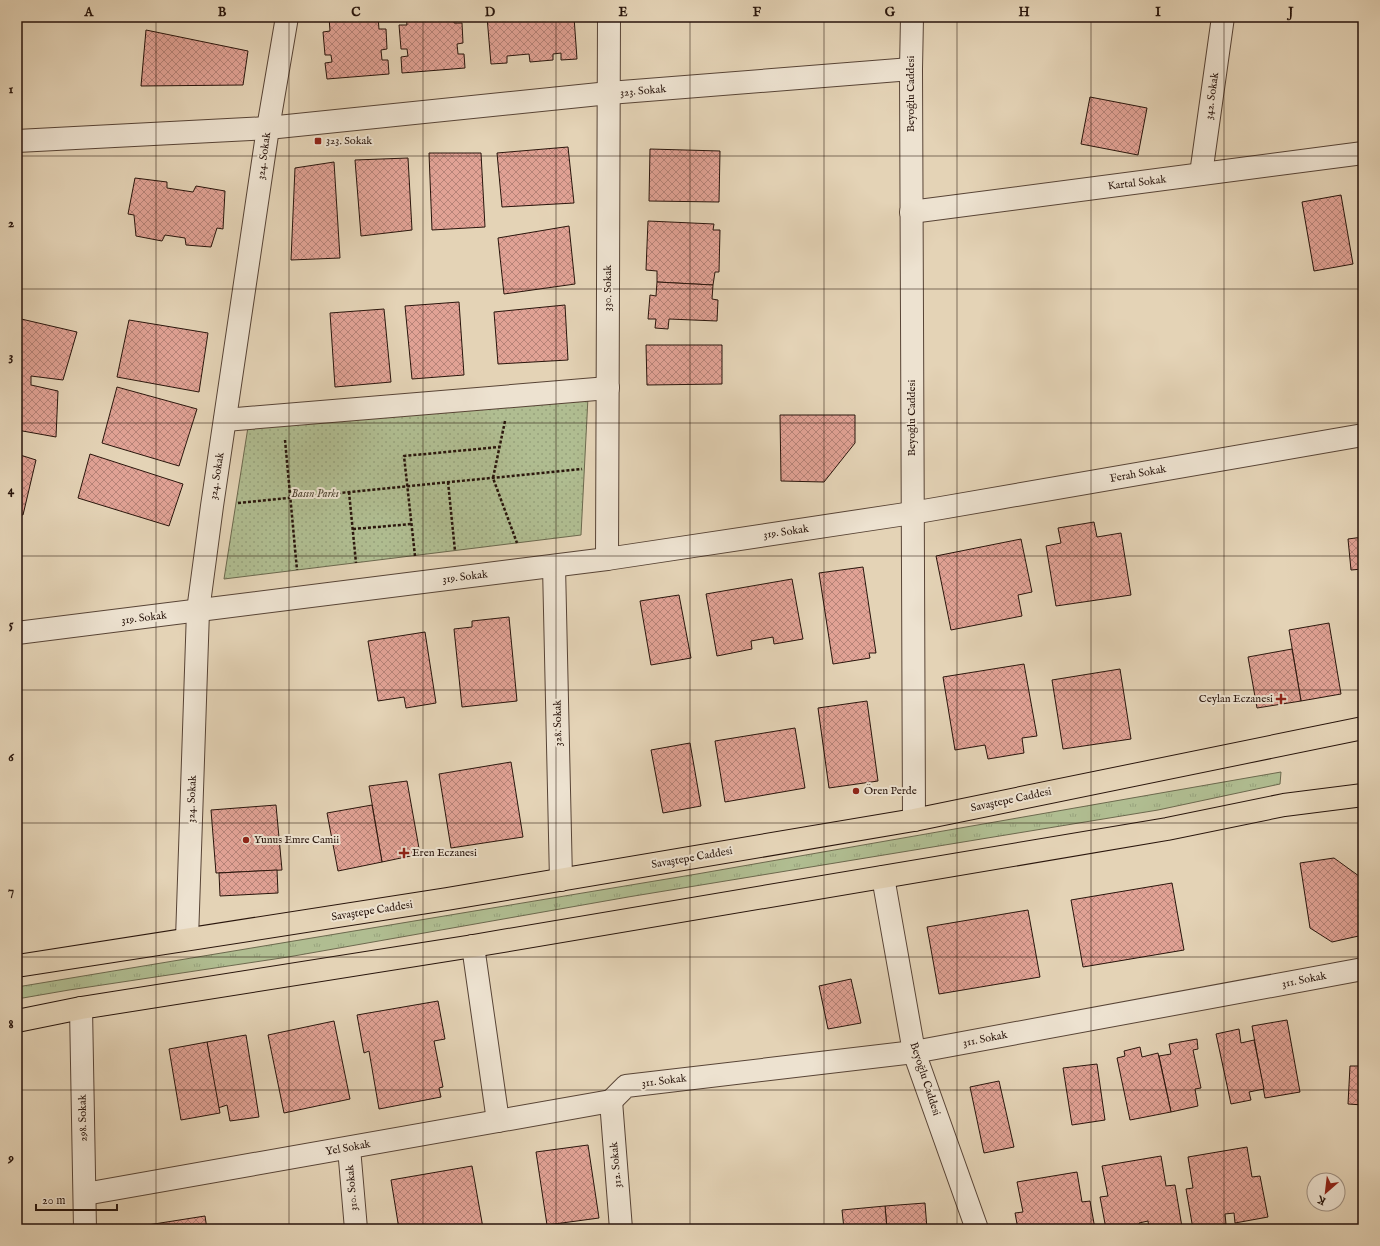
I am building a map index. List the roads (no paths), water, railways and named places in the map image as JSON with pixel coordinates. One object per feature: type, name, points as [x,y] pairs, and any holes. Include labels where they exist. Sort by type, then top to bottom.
[{"type":"main road","name":"Savaştepe Caddesi","points":[[17,966],[448,899],[914,820],[1363,728]]},
{"type":"main road","points":[[17,1021],[81,1008],[473,946],[1167,829],[1284,805],[1363,795]]},
{"type":"street","name":"324. Sokak","points":[[187,939],[198,611],[212,506],[268,128],[287,17]]},
{"type":"street","name":"330. Sokak","points":[[607,559],[609,17]]},
{"type":"street","name":"Beyoğlu Caddesi","points":[[912,17],[911,212],[914,820]]},
{"type":"street","name":"342. Sokak","points":[[1201,174],[1223,17]]},
{"type":"street","name":"323. Sokak","points":[[17,141],[268,128],[608,93],[911,69]]},
{"type":"street","name":"Kartal Sokak","points":[[911,212],[1363,153]]},
{"type":"street","points":[[225,420],[608,388]]},
{"type":"street","name":"Ferah Sokak","points":[[912,513],[1363,435]]},
{"type":"street","name":"319. Sokak","points":[[17,633],[607,559],[912,513]]},
{"type":"street","name":"328. Sokak","points":[[554,566],[561,880]]},
{"type":"street","name":"Beyoğlu Caddesi","points":[[883,877],[914,1052],[977,1229]]},
{"type":"street","points":[[473,946],[498,1122]]},
{"type":"street","name":"311. Sokak","points":[[611,1101],[626,1086],[914,1052],[1363,969]]},
{"type":"street","name":"298. Sokak","points":[[81,1008],[85,1229]]},
{"type":"street","name":"Yel Sokak","points":[[85,1194],[611,1101]]},
{"type":"street","name":"312. Sokak","points":[[611,1101],[621,1229]]},
{"type":"street","name":"310. Sokak","points":[[349,1148],[356,1229]]},
{"type":"place","name":"323. Sokak","points":[[318,141]]},
{"type":"place","name":"Ceylan Eczanesi","points":[[1281,699]]},
{"type":"place","name":"Ören Perde","points":[[856,791]]},
{"type":"place","name":"Yunus Emre Camii","points":[[246,840]]},
{"type":"place","name":"Eren Eczanesi","points":[[404,853]]},
{"type":"park label","name":"Basın Parkı","points":[[315,494]]}]
